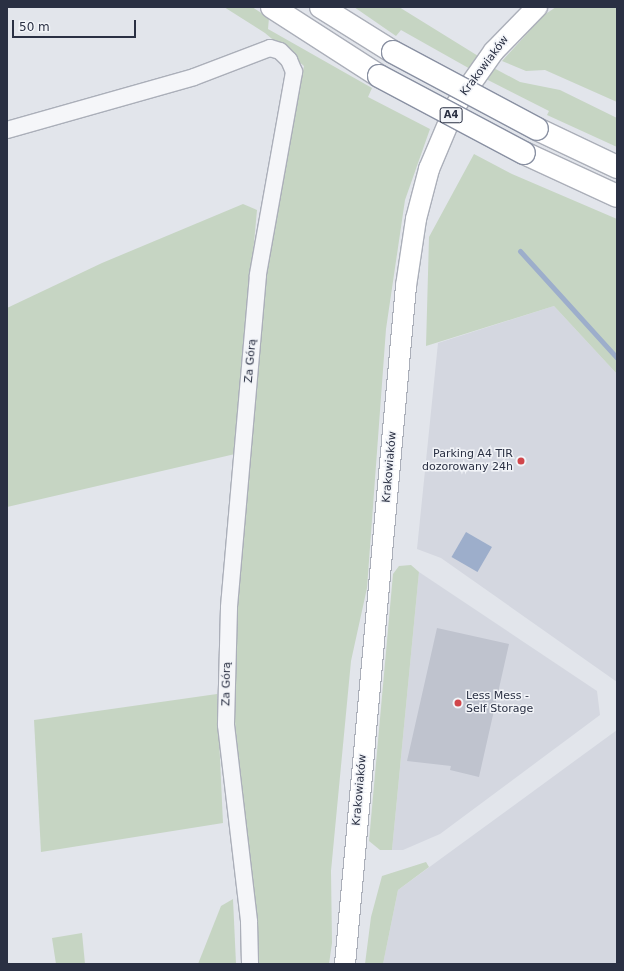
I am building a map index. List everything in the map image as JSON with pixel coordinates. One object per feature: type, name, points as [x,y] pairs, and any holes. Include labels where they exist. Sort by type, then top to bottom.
[{"type":"highway","name":"A4","points":[[272,7],[379,76],[524,153],[617,196]]},
{"type":"highway","name":"A4","points":[[321,7],[393,52],[536,129],[617,167]]},
{"type":"main road","name":"Krakowiaków","points":[[345,964],[406,286],[416,219],[429,169],[456,105],[494,51],[537,7]]},
{"type":"street","name":"Za Górą","points":[[7,130],[194,77],[270,48],[280,51],[289,60],[294,72],[258,275],[229,608],[226,725],[249,922],[250,964]]},
{"type":"shaded area","name":"Parking A4 TIR dozorowany 24h","points":[[554,306],[617,374],[617,682],[441,558],[417,549],[438,343]]},
{"type":"shaded area","points":[[419,572],[597,691],[600,715],[440,834],[403,850],[392,850]]},
{"type":"shaded area","points":[[617,730],[617,964],[383,964],[398,890]]},
{"type":"green space","points":[[224,7],[252,7],[269,18],[268,29],[372,88],[368,97],[430,129],[405,200],[386,329],[367,588],[351,661],[331,871],[332,943],[329,964],[255,964],[252,882],[234,713],[234,610],[266,268],[304,66],[265,33]]},
{"type":"green space","points":[[354,7],[399,7],[483,59],[472,70],[401,30],[396,36]]},
{"type":"green space","points":[[556,7],[617,7],[617,102],[545,70],[526,71],[502,61],[544,15]]},
{"type":"green space","points":[[490,66],[520,82],[560,90],[617,118],[617,147],[547,115],[549,111],[484,78]]},
{"type":"green space","points":[[474,154],[512,174],[617,219],[617,374],[554,306],[426,346],[429,237]]},
{"type":"green space","points":[[243,204],[257,210],[235,454],[7,507],[7,308],[102,263]]},
{"type":"green space","points":[[411,565],[419,572],[392,850],[380,850],[369,841],[393,574],[399,566]]},
{"type":"green space","points":[[217,694],[223,823],[41,852],[34,720]]},
{"type":"green space","points":[[426,862],[429,867],[398,890],[383,964],[365,964],[371,917],[382,876]]},
{"type":"green space","points":[[233,899],[236,964],[198,964],[221,906]]},
{"type":"green space","points":[[82,933],[85,964],[56,964],[52,938]]},
{"type":"water","points":[[466,532],[492,547],[477,572],[452,557]]},
{"type":"building","name":"Less Mess - Self Storage","points":[[437,628],[509,644],[479,777],[450,770],[451,766],[407,761]]},
{"type":"waterway","points":[[520,251],[617,358]]},
{"type":"place","name":"Parking A4 TIR dozorowany 24h","points":[[521,461]]},
{"type":"place","name":"Less Mess - Self Storage","points":[[458,703]]}]
